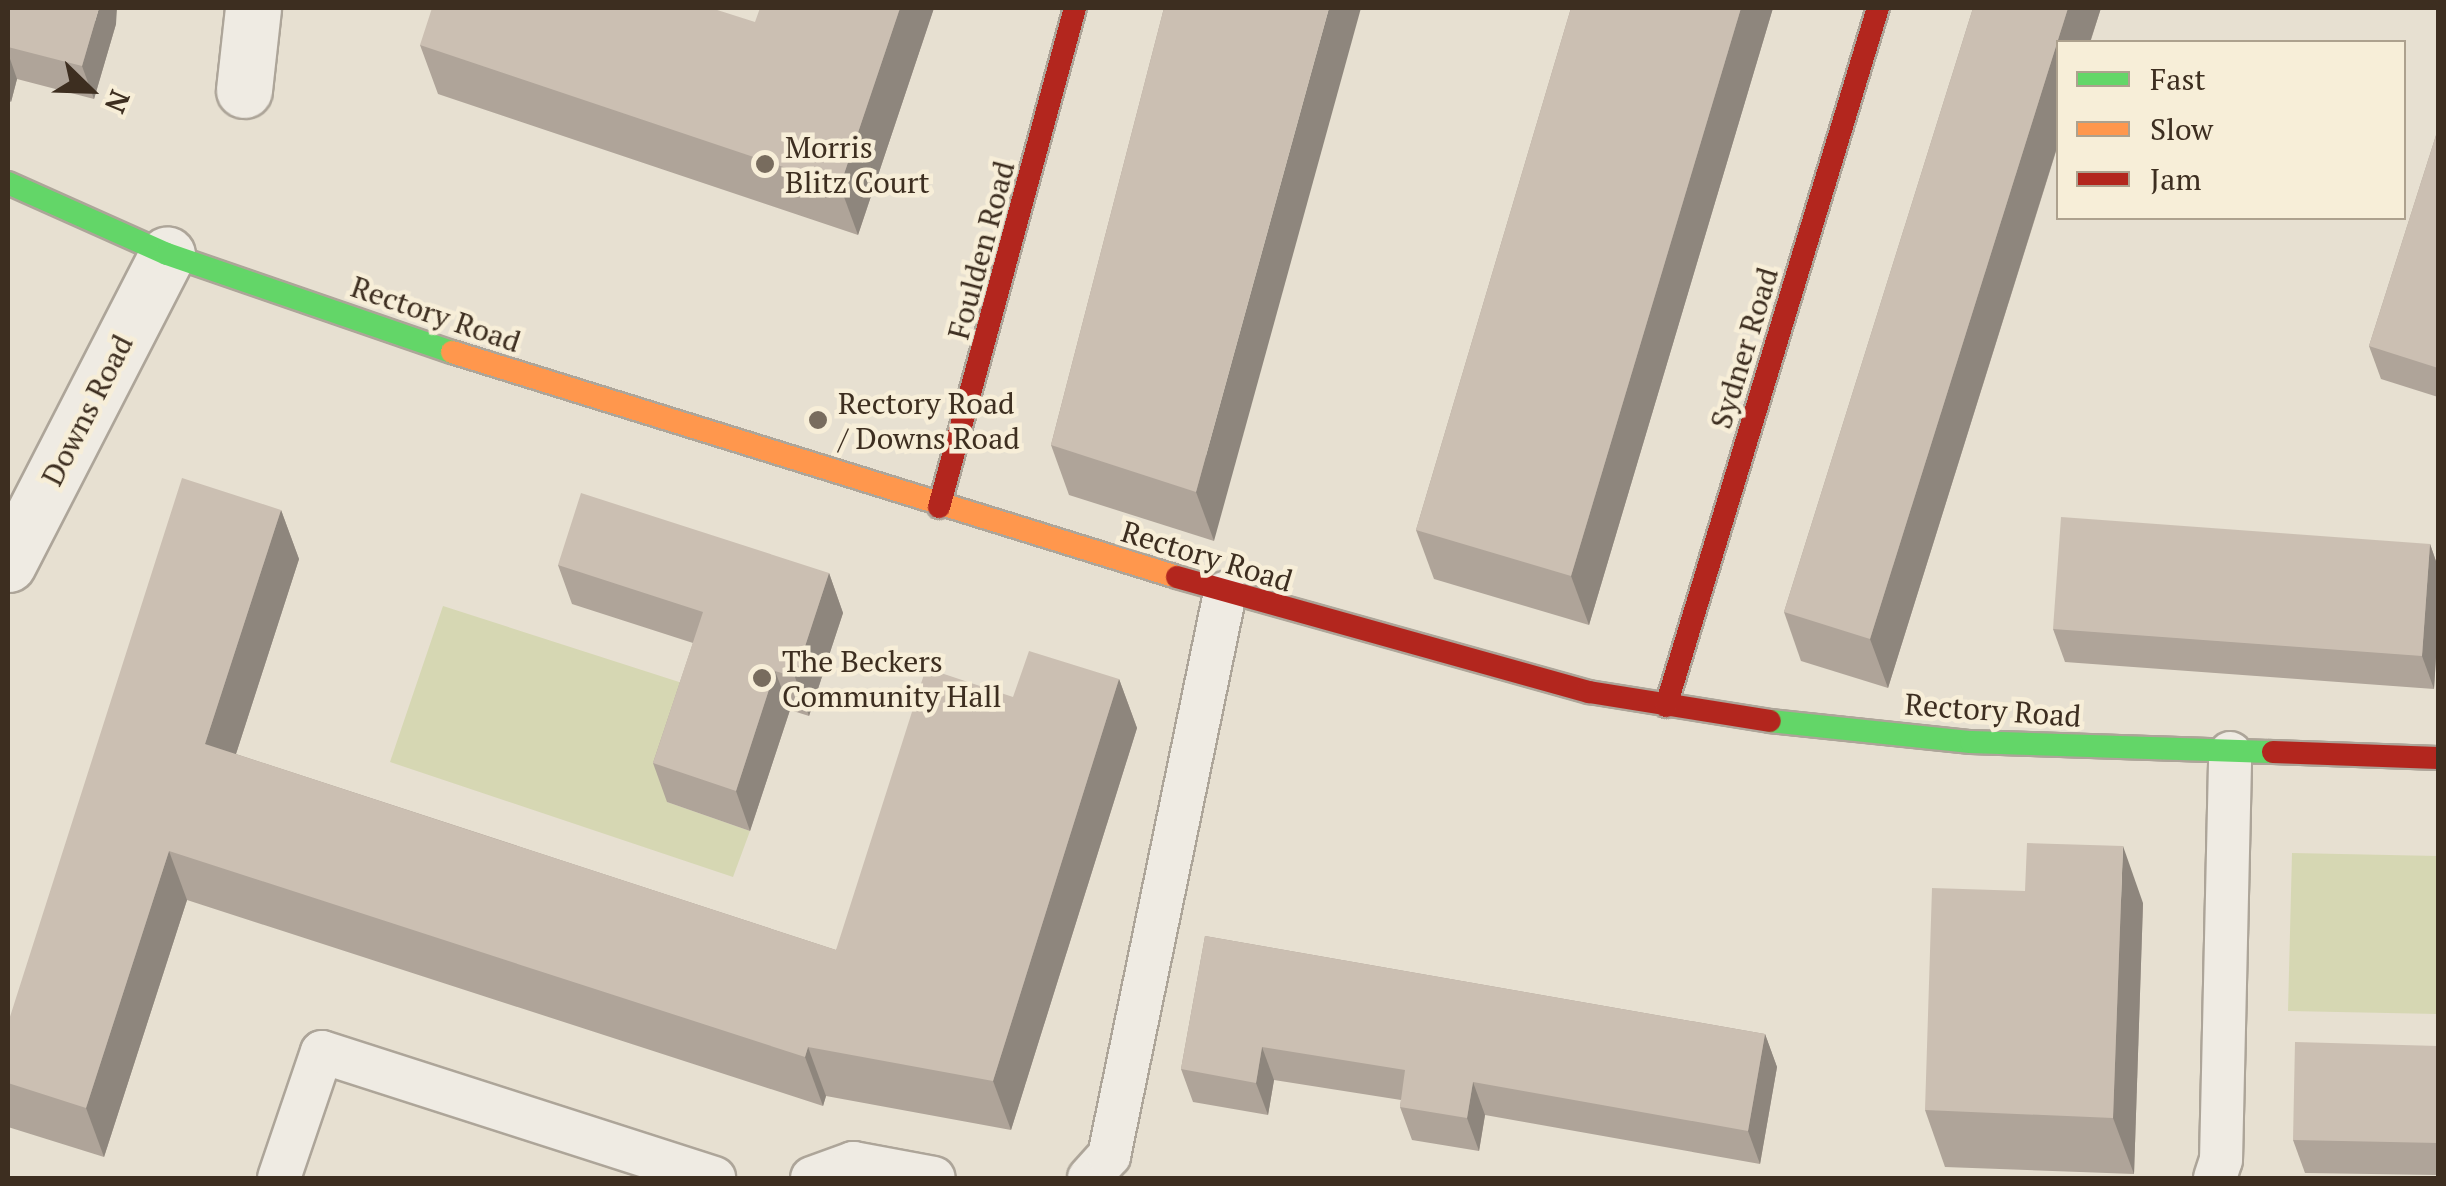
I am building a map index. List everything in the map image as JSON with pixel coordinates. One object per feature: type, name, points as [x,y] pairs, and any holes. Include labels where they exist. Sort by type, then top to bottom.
[{"type":"street","points":[[244,90],[253,8]]},
{"type":"street","name":"Foulden Road","points":[[939,507],[1074,8]]},
{"type":"street","name":"Sydner Road","points":[[1666,706],[1878,8]]},
{"type":"street","name":"Rectory Road","points":[[8,183],[167,254],[541,382],[1226,593],[1588,692],[1666,706],[1971,742],[2438,758]]},
{"type":"street","name":"Downs Road","points":[[8,564],[167,254]]},
{"type":"lane","points":[[1089,1178],[1108,1156],[1226,593]]},
{"type":"lane","points":[[2215,1178],[2221,1160],[2230,753]]},
{"type":"lane","points":[[279,1178],[322,1052],[714,1178]]},
{"type":"lane","points":[[812,1178],[853,1163],[934,1178]]},
{"type":"green space","points":[[443,606],[704,690],[667,802],[750,831],[733,877],[390,762]]},
{"type":"green space","points":[[2292,853],[2438,856],[2438,1014],[2288,1011]]},
{"type":"building","points":[[8,8],[99,8],[82,66],[8,47]]},
{"type":"building","name":"Morris Blitz Court","points":[[432,8],[711,8],[755,22],[760,8],[900,8],[840,186],[420,45]]},
{"type":"building","points":[[1164,8],[1329,8],[1196,492],[1051,445]]},
{"type":"building","points":[[1571,8],[1741,8],[1571,576],[1416,530]]},
{"type":"building","points":[[1973,8],[2068,8],[1870,639],[1784,612]]},
{"type":"building","points":[[2438,129],[2438,368],[2369,346]]},
{"type":"building","points":[[182,478],[281,510],[205,744],[836,950],[926,668],[1013,697],[1029,651],[1119,679],[993,1081],[808,1047],[805,1057],[169,851],[86,1108],[8,1083],[8,1023]]},
{"type":"building","points":[[581,493],[829,573],[795,677],[775,671],[736,791],[653,763],[703,612],[558,565]]},
{"type":"building","points":[[2061,517],[2430,544],[2422,656],[2053,629]]},
{"type":"building","points":[[2027,843],[2123,846],[2113,1118],[1925,1110],[1932,888],[2025,891]]},
{"type":"building","points":[[1205,936],[1765,1034],[1748,1131],[1473,1082],[1467,1118],[1400,1107],[1405,1070],[1262,1047],[1256,1083],[1181,1069]]},
{"type":"building","points":[[2295,1042],[2438,1046],[2438,1143],[2293,1140]]},
{"type":"traffic: fast","points":[[8,183],[167,254],[452,352]]},
{"type":"traffic: fast","points":[[1770,721],[1971,742],[2273,752]]},
{"type":"traffic: slow","points":[[452,352],[1177,577]]},
{"type":"traffic: jam","points":[[939,507],[1075,8]]},
{"type":"traffic: jam","points":[[1666,706],[1878,8]]},
{"type":"traffic: jam","points":[[1177,577],[1589,692],[1770,721]]},
{"type":"traffic: jam","points":[[2273,752],[2438,758]]},
{"type":"place","name":"Morris Blitz Court","points":[[765,164]]},
{"type":"place","name":"Rectory Road / Downs Road","points":[[818,420]]},
{"type":"place","name":"The Beckers Community Hall","points":[[762,678]]}]
